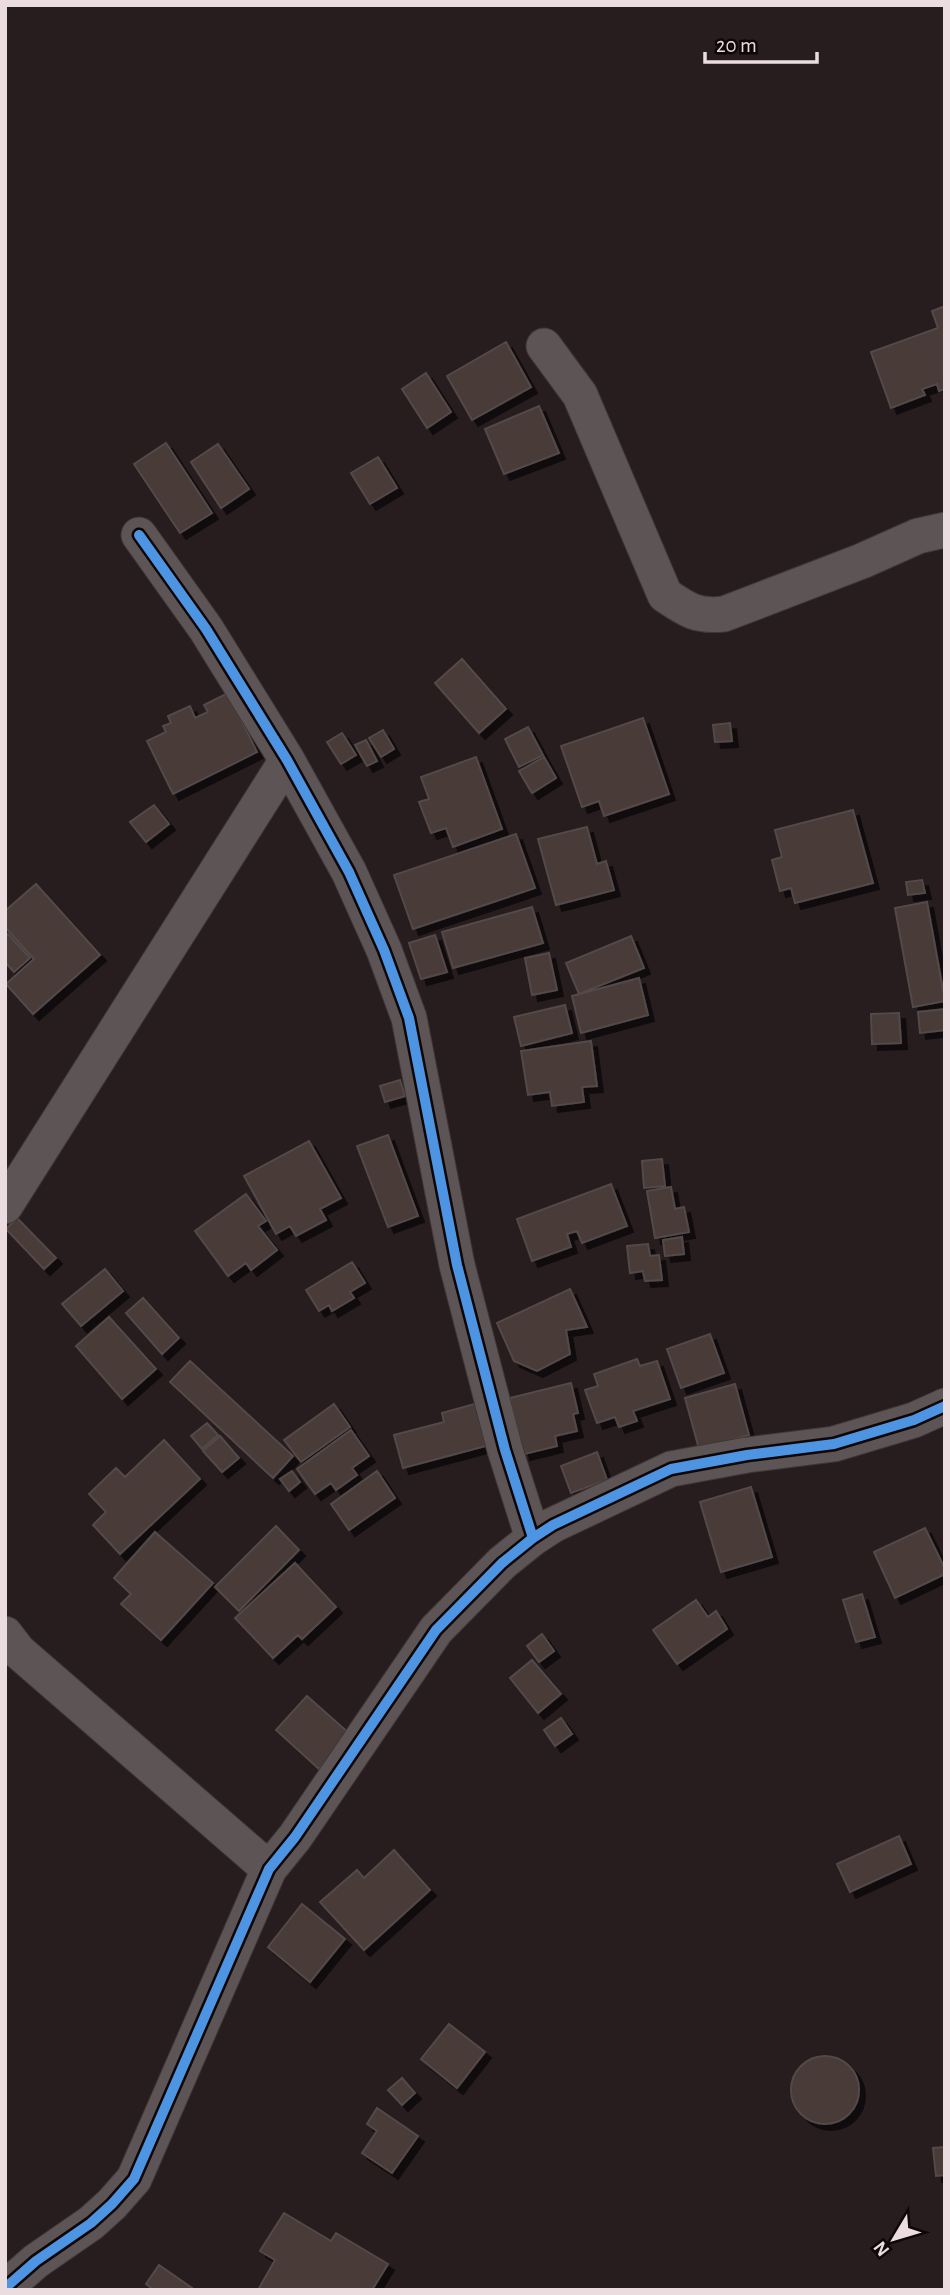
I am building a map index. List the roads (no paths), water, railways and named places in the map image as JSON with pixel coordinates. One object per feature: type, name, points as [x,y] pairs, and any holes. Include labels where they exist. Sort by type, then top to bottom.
[{"type":"street","points":[[544,346],[580,395],[665,596],[687,610],[706,616],[724,614],[862,561],[918,536],[945,530]]},
{"type":"street","points":[[139,535],[206,629],[287,760],[349,872],[384,950],[409,1018],[457,1265],[505,1450],[533,1538]]},
{"type":"street","points":[[5,1206],[287,760]]},
{"type":"street","points":[[5,2288],[36,2261],[91,2223],[134,2179],[269,1869],[295,1837],[436,1630],[502,1563],[553,1525],[671,1469],[747,1455],[834,1444],[914,1420],[945,1406]]},
{"type":"street","points":[[5,1634],[18,1651],[269,1869]]}]
